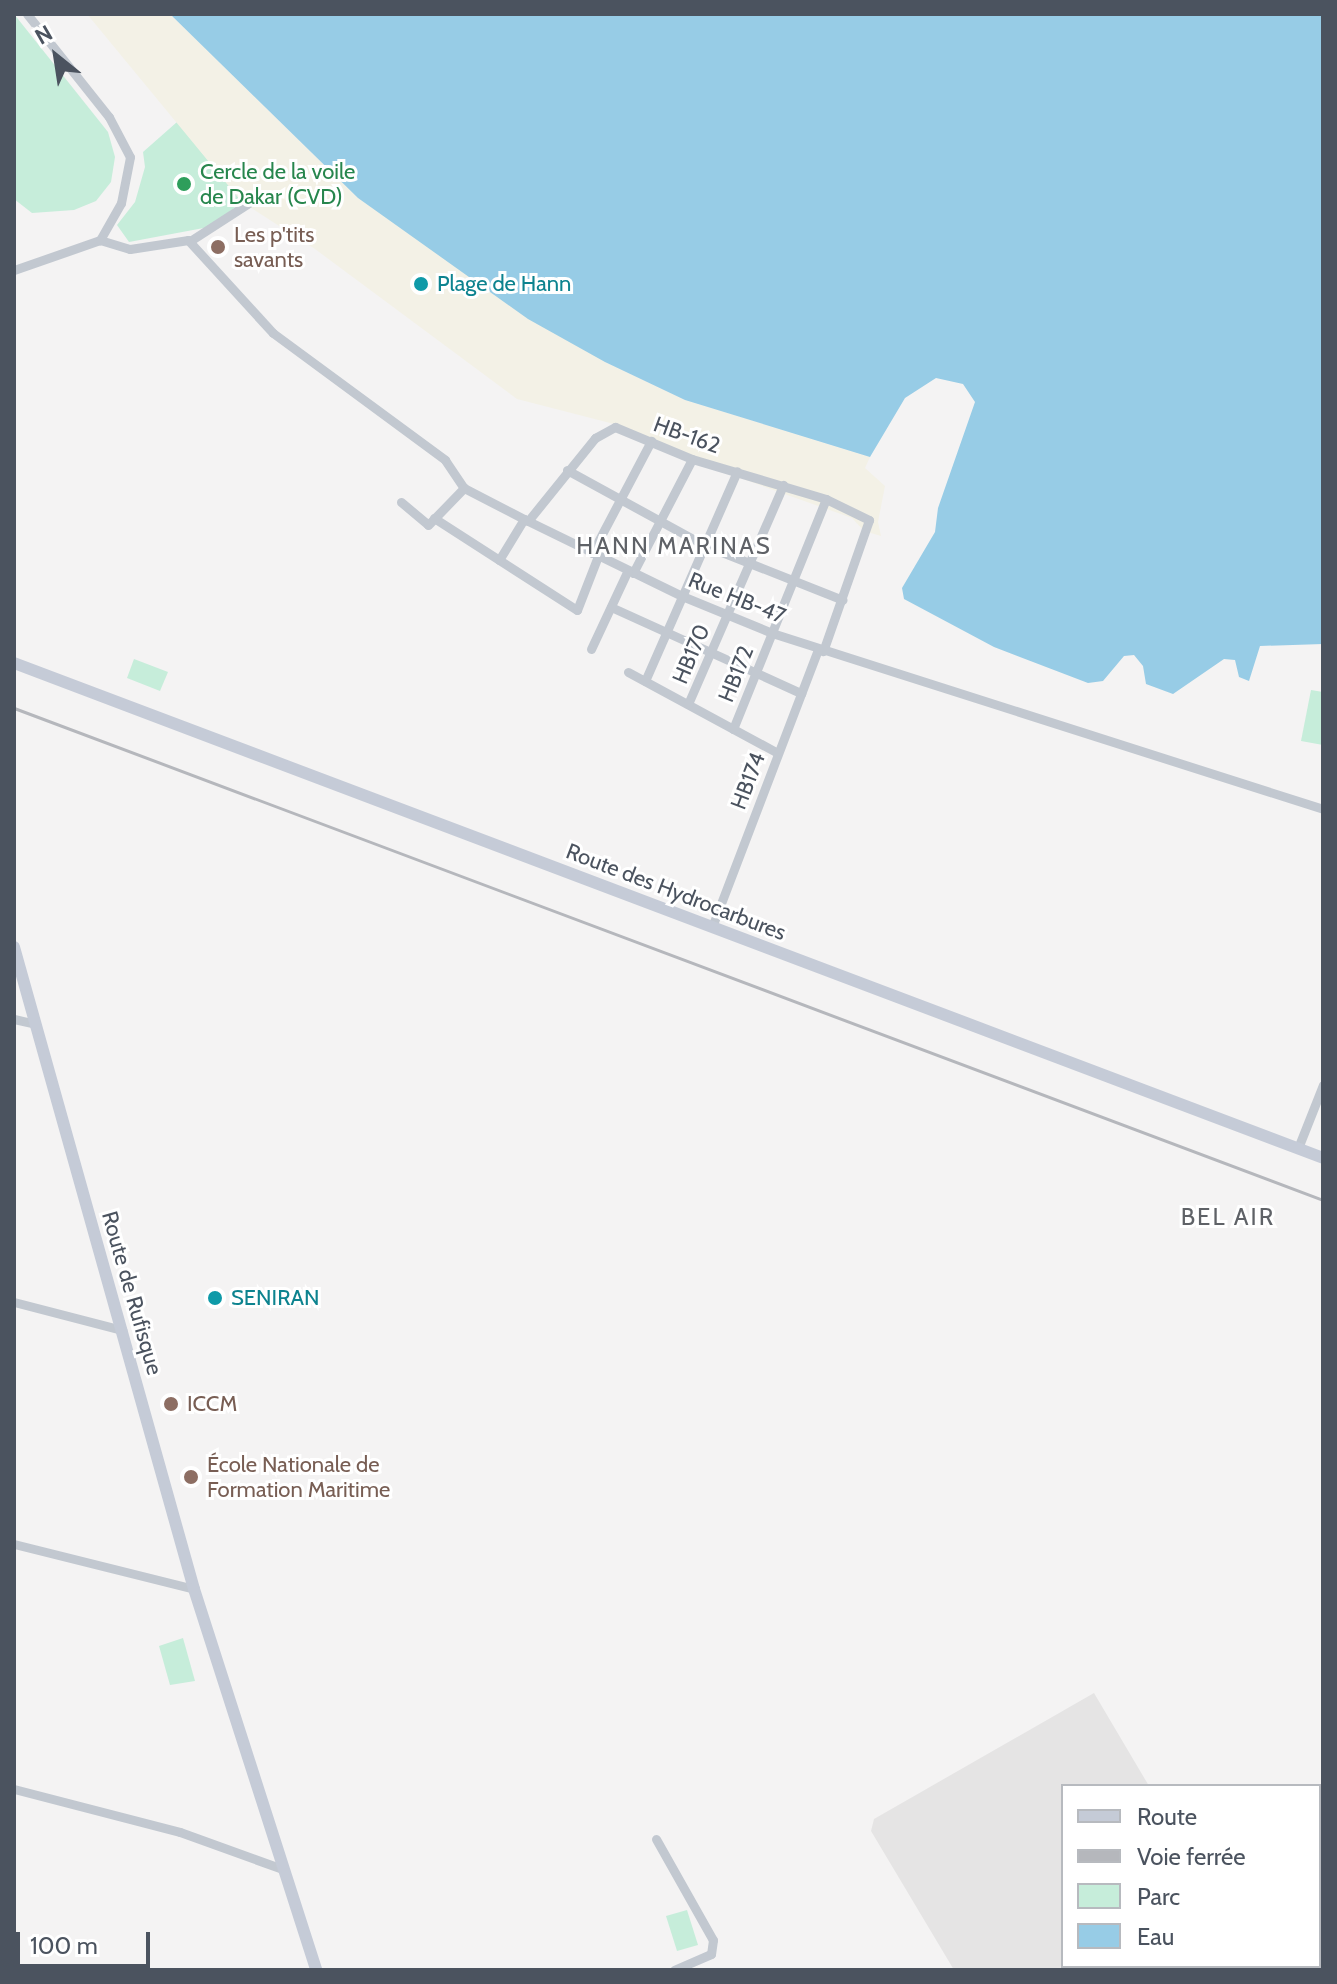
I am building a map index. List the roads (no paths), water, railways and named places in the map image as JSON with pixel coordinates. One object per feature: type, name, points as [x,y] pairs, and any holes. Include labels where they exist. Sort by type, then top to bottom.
[{"type":"street","points":[[27,14],[109,117],[130,157],[116,217],[100,240]]},
{"type":"street","points":[[14,270],[100,240],[130,249],[188,240],[249,203]]},
{"type":"street","name":"Rue HB-47","points":[[188,240],[273,333],[445,460],[464,488],[526,520],[682,596],[772,633],[1323,809]]},
{"type":"street","name":"HB-162","points":[[499,560],[526,520],[567,470],[607,429],[622,428],[692,459],[826,499],[869,520]]},
{"type":"street","points":[[401,502],[577,610],[595,554],[651,441]]},
{"type":"street","points":[[591,649],[611,607],[662,523],[692,459]]},
{"type":"street","points":[[567,470],[704,545],[748,565],[843,600]]},
{"type":"street","points":[[645,681],[737,471]]},
{"type":"street","name":"HB170","points":[[688,704],[783,485]]},
{"type":"street","points":[[431,521],[464,488]]},
{"type":"street","name":"HB172","points":[[733,729],[826,499]]},
{"type":"street","name":"HB174","points":[[712,927],[801,693],[843,600],[869,520]]},
{"type":"street","points":[[611,607],[801,693]]},
{"type":"street","name":"Route des Hydrocarbures","points":[[14,663],[1323,1158]]},
{"type":"street","points":[[628,672],[778,753]]},
{"type":"street","name":"Route de Rufisque","points":[[14,947],[194,1589],[316,1970]]},
{"type":"street","points":[[14,1019],[35,1024]]},
{"type":"street","points":[[1298,1148],[1323,1085]]},
{"type":"street","points":[[14,1302],[122,1330]]},
{"type":"street","points":[[14,1544],[194,1589]]},
{"type":"street","points":[[14,1789],[180,1832],[282,1869]]},
{"type":"street","points":[[656,1839],[713,1940],[711,1954],[674,1970]]},
{"type":"water","points":[[170,14],[1323,14],[1323,644],[1260,646],[1249,681],[1239,677],[1235,660],[1224,659],[1173,694],[1146,684],[1143,666],[1134,655],[1124,656],[1103,681],[1088,683],[994,647],[904,599],[902,588],[935,532],[938,508],[975,402],[963,384],[936,378],[905,398],[870,457],[685,400],[605,362],[528,319],[358,198]]},
{"type":"railway","points":[[14,708],[1323,1200]]},
{"type":"place","name":"Cercle de la voile de Dakar (CVD)","points":[[184,184]]},
{"type":"place","name":"Les p'tits savants","points":[[218,247]]},
{"type":"place","name":"Plage de Hann","points":[[421,284]]},
{"type":"place","name":"SENIRAN","points":[[215,1298]]},
{"type":"place","name":"ICCM","points":[[171,1404]]},
{"type":"place","name":"École Nationale de Formation Maritime","points":[[191,1477]]},
{"type":"district","name":"HANN MARINAS","points":[[674,546]]},
{"type":"district","name":"BEL AIR","points":[[1228,1217]]}]
